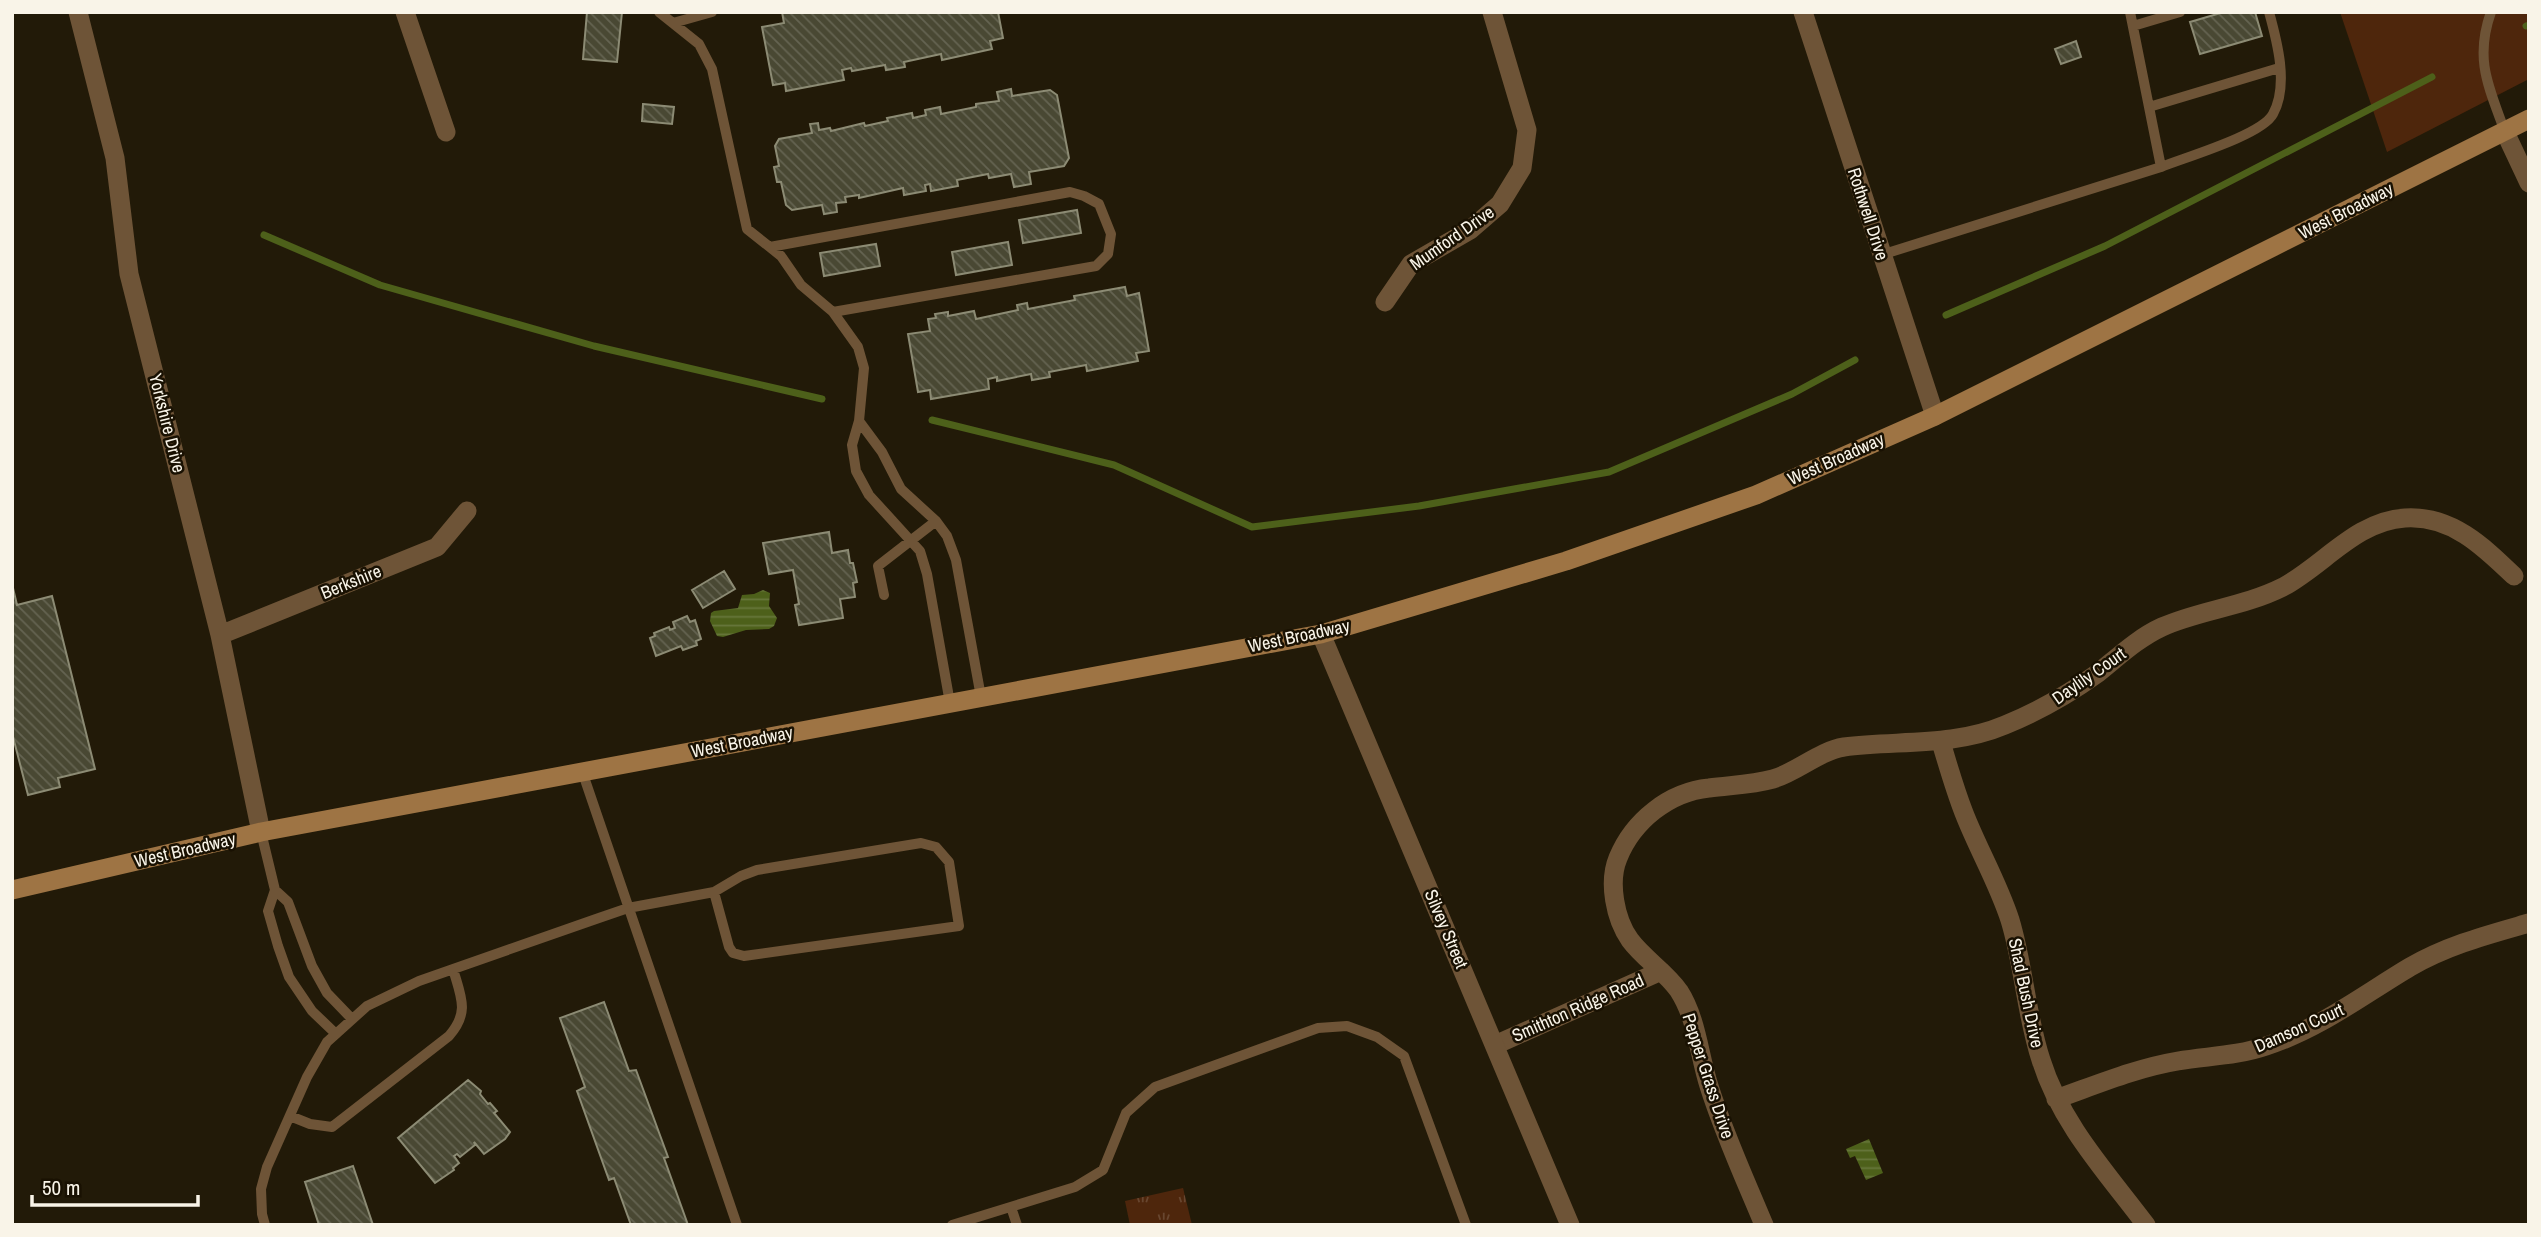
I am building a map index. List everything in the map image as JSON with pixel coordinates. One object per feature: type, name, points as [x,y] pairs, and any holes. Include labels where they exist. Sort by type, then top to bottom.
[{"type":"main road","name":"West Broadway","points":[[12,890],[261,832],[1321,634],[1566,562],[1743,499],[1935,416],[2529,119]]},
{"type":"street","name":"Yorkshire Drive","points":[[78,12],[115,158],[129,274],[220,635],[261,832]]},
{"type":"street","points":[[405,12],[446,132]]},
{"type":"street","name":"Mumford Drive","points":[[1385,302],[1411,264],[1470,230],[1500,204],[1522,168],[1527,131],[1492,12]]},
{"type":"street","name":"Rothwell Drive","points":[[1803,12],[1935,416]]},
{"type":"street","points":[[2505,132],[2529,183]]},
{"type":"street","name":"Berkshire","points":[[220,635],[437,547],[467,511]]},
{"type":"street","name":"Daylily Court","points":[[1617,860],[1631,834],[1651,813],[1679,795],[1706,788],[1749,785],[1777,778],[1840,748],[1941,742],[2001,727],[2059,700],[2161,627],[2247,603],[2283,587],[2375,524],[2404,518],[2431,519],[2457,528],[2487,550],[2514,576]]},
{"type":"street","name":"Silvey Street","points":[[1321,634],[1570,1225]]},
{"type":"street","name":"Shad Bush Drive","points":[[1941,742],[1964,814],[2009,919],[2022,966],[2041,1060],[2056,1099],[2086,1149],[2146,1225]]},
{"type":"street","name":"Pepper Grass Drive","points":[[1617,860],[1613,886],[1618,911],[1629,939],[1679,991],[1692,1016],[1704,1070],[1720,1121],[1765,1225]]},
{"type":"street","name":"Damson Court","points":[[2056,1099],[2132,1072],[2178,1061],[2231,1055],[2267,1046],[2333,1017],[2411,966],[2457,943],[2529,923]]},
{"type":"street","name":"Smithton Ridge Road","points":[[1495,1045],[1661,971]]},
{"type":"lane","points":[[659,12],[699,44],[712,69],[747,229],[781,257],[800,285],[834,312],[859,347],[864,368],[859,421],[852,445],[856,471],[869,495],[920,551],[927,574],[950,703]]},
{"type":"lane","points":[[673,23],[712,12]]},
{"type":"lane","points":[[2130,12],[2161,166]]},
{"type":"lane","points":[[2133,26],[2180,12]]},
{"type":"lane","points":[[1881,255],[2161,166],[2258,129],[2273,114],[2279,92],[2280,51],[2269,12]]},
{"type":"lane","points":[[2491,12],[2483,35],[2485,75],[2505,132]]},
{"type":"lane","points":[[2149,107],[2279,68]]},
{"type":"lane","points":[[770,247],[1070,192],[1099,204],[1111,234],[1108,254],[1096,266],[834,312]]},
{"type":"lane","points":[[859,421],[882,452],[901,489],[936,521],[947,536],[956,559],[981,697]]},
{"type":"lane","points":[[884,595],[878,566],[936,521]]},
{"type":"lane","points":[[582,771],[737,1225]]},
{"type":"lane","points":[[261,832],[275,890],[268,911],[289,977],[313,1011],[336,1034]]},
{"type":"lane","points":[[265,1225],[261,1189],[267,1167],[307,1077],[327,1042],[367,1006],[419,981],[628,908],[714,892],[757,870],[921,844],[936,847],[949,862],[959,926],[744,956],[733,953],[729,947],[714,892]]},
{"type":"lane","points":[[275,890],[288,902],[312,965],[327,993],[352,1019]]},
{"type":"lane","points":[[290,1116],[317,1126],[332,1127],[449,1036],[458,1026],[463,1003],[453,969]]},
{"type":"lane","points":[[952,1225],[1075,1187],[1103,1170],[1126,1113],[1156,1087],[1318,1028],[1348,1026],[1377,1037],[1405,1056],[1466,1225]]},
{"type":"lane","points":[[1011,1207],[1017,1225]]},
{"type":"green space","points":[[2340,12],[2529,12],[2529,79],[2387,152]]},
{"type":"green space","points":[[1183,1188],[1192,1225],[1130,1225],[1125,1201]]},
{"type":"shaded area","points":[[763,590],[770,593],[769,606],[777,618],[774,626],[717,636],[710,621],[711,613],[738,608],[742,595]]},
{"type":"shaded area","points":[[1869,1139],[1883,1173],[1866,1180],[1855,1156],[1850,1158],[1846,1149]]},
{"type":"building","points":[[587,12],[622,12],[617,62],[583,59]]},
{"type":"building","points":[[782,12],[998,12],[1003,38],[990,41],[992,49],[942,60],[941,54],[904,62],[905,67],[886,70],[885,65],[852,71],[851,68],[842,70],[844,80],[786,91],[785,83],[773,85],[762,27],[784,23]]},
{"type":"building","points":[[2224,12],[2255,12],[2262,36],[2200,54],[2190,22]]},
{"type":"building","points":[[2076,41],[2081,57],[2061,64],[2055,49]]},
{"type":"building","points":[[1011,89],[1012,96],[1050,90],[1057,95],[1069,158],[1064,166],[1029,172],[1031,184],[1014,187],[1011,174],[989,178],[988,174],[957,180],[958,186],[931,191],[930,184],[925,185],[926,191],[904,195],[903,188],[859,198],[859,195],[845,197],[846,202],[836,203],[837,212],[824,214],[822,205],[792,210],[786,205],[781,182],[777,182],[774,167],[779,166],[775,146],[779,139],[812,133],[810,124],[818,123],[819,130],[830,128],[831,131],[864,123],[865,126],[888,121],[887,118],[912,113],[913,118],[926,115],[925,110],[940,107],[941,114],[976,107],[976,104],[999,101],[997,92]]},
{"type":"building","points":[[643,104],[674,107],[672,124],[642,121]]},
{"type":"building","points":[[1077,210],[1081,233],[1023,243],[1019,220]]},
{"type":"building","points":[[1008,242],[1012,265],[956,275],[952,252]]},
{"type":"building","points":[[876,244],[880,266],[824,276],[820,253]]},
{"type":"building","points":[[1125,287],[1127,296],[1139,293],[1149,351],[1136,353],[1138,361],[1087,371],[1086,365],[1049,372],[1050,377],[1032,380],[1031,374],[997,381],[997,377],[988,379],[989,389],[931,399],[930,390],[918,392],[908,334],[930,331],[928,319],[936,318],[935,314],[948,312],[948,316],[974,311],[976,319],[1018,310],[1017,305],[1027,303],[1028,309],[1075,300],[1074,296]]},
{"type":"building","points":[[829,532],[832,553],[848,550],[857,582],[853,583],[855,597],[840,599],[843,618],[799,625],[795,605],[799,604],[793,570],[769,574],[763,543]]},
{"type":"building","points":[[724,571],[735,589],[703,608],[692,590]]},
{"type":"building","points":[[13,588],[17,605],[52,596],[95,769],[58,778],[60,787],[28,795],[12,733]]},
{"type":"building","points":[[687,616],[690,622],[695,620],[701,639],[696,641],[697,645],[683,650],[681,646],[656,656],[650,638],[655,636],[654,633],[669,627],[670,630],[675,628],[673,622]]},
{"type":"building","points":[[604,1002],[629,1071],[636,1070],[668,1157],[664,1158],[688,1225],[631,1225],[614,1178],[609,1180],[577,1091],[585,1087],[560,1018]]},
{"type":"building","points":[[468,1080],[481,1091],[480,1094],[497,1111],[494,1113],[510,1132],[505,1139],[484,1154],[474,1142],[475,1145],[460,1157],[457,1154],[454,1156],[459,1163],[454,1170],[435,1183],[398,1138]]},
{"type":"building","points":[[353,1166],[373,1225],[319,1225],[305,1182]]},
{"type":"waterway","points":[[1946,315],[2105,246],[2432,77]]},
{"type":"waterway","points":[[264,235],[380,285],[594,346],[822,399]]},
{"type":"waterway","points":[[932,420],[1114,465],[1252,527],[1419,506],[1609,472],[1792,394],[1855,360]]}]
